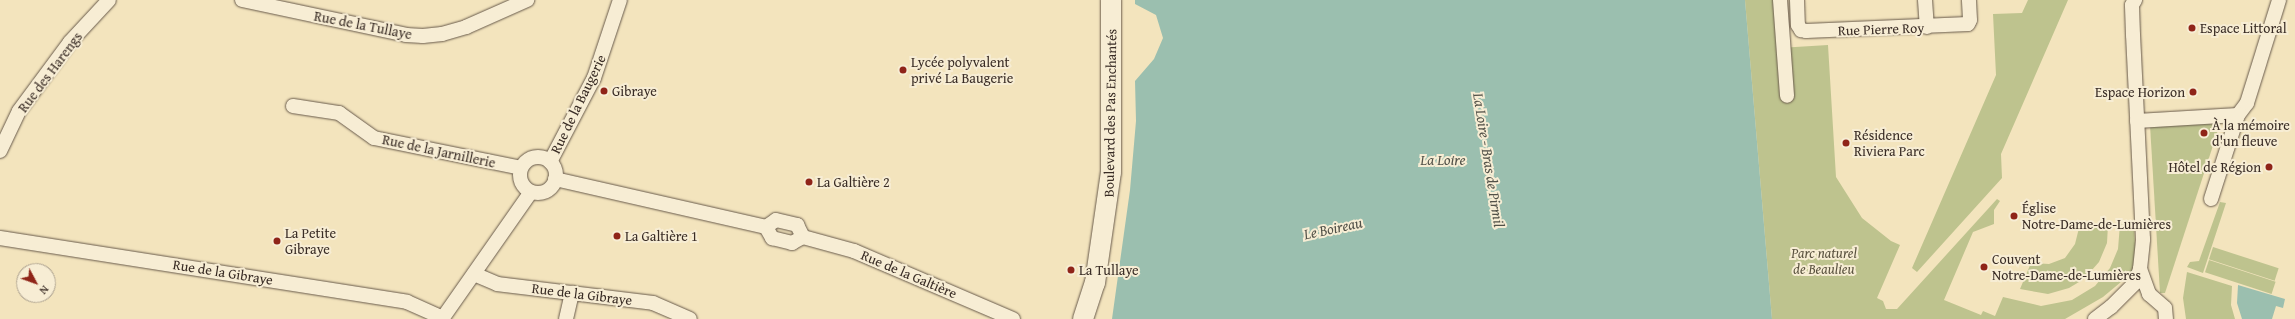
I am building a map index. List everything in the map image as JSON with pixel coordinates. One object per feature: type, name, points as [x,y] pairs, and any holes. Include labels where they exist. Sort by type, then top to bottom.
[{"type":"main road","name":"Boulevard des Pas Enchantés","points":[[1083,319],[1095,283],[1111,172],[1112,0]]},
{"type":"street","name":"Rue des Harengs","points":[[0,150],[19,111],[70,42],[109,0]]},
{"type":"street","name":"Rue de la Tullaye","points":[[242,0],[406,35],[423,36],[442,34],[466,27],[527,0]]},
{"type":"street","name":"Rue de la Baugerie","points":[[550,162],[594,78],[620,0]]},
{"type":"street","points":[[1780,0],[1787,96]]},
{"type":"street","name":"Rue Pierre Roy","points":[[1796,0],[1798,25],[1801,30],[1806,31],[1927,27],[1968,24],[1970,20],[1969,0]]},
{"type":"street","points":[[1925,0],[1927,27]]},
{"type":"street","points":[[2095,319],[2111,307],[2135,283],[2140,269],[2143,239],[2132,35],[2132,5],[2135,0]]},
{"type":"street","points":[[2211,199],[2238,115],[2247,103],[2279,0]]},
{"type":"street","name":"Rue de la Jarnillerie","points":[[293,106],[339,113],[374,138],[521,168]]},
{"type":"street","points":[[2137,121],[2238,115]]},
{"type":"street","points":[[533,158],[541,158],[550,162],[555,170],[555,179],[546,191],[531,192],[521,181],[521,168],[533,158]]},
{"type":"street","name":"Rue de la Galtière","points":[[555,179],[766,227],[772,238],[792,243],[803,237],[854,251],[1013,319]]},
{"type":"street","points":[[443,319],[531,192]]},
{"type":"street","name":"Rue de la Gibraye","points":[[0,238],[408,302],[443,319]]},
{"type":"street","points":[[2140,269],[2149,294],[2164,308],[2166,319]]},
{"type":"street","name":"Rue de la Gibraye","points":[[474,274],[497,284],[653,303],[690,319]]},
{"type":"street","points":[[566,319],[572,293]]},
{"type":"green space","name":"Parc naturel de Beaulieu","points":[[1745,0],[1775,0],[1779,48],[1828,45],[1836,177],[1862,218],[1891,241],[1900,245],[1877,298],[1883,301],[1886,309],[1897,309],[1997,199],[2000,201],[1994,210],[1994,224],[1973,232],[1944,300],[1981,315],[1983,311],[1995,316],[2003,297],[2041,306],[2072,300],[2095,286],[2110,268],[2118,249],[2120,224],[2134,223],[2136,264],[2133,272],[2103,297],[2065,319],[1772,319]]},
{"type":"green space","points":[[2028,0],[2068,0],[2001,154],[2002,178],[1917,272],[1912,268],[1996,75],[1993,14],[2022,13]]},
{"type":"green space","points":[[2221,121],[2165,293],[2160,293],[2150,125]]},
{"type":"green space","points":[[2220,202],[2226,203],[2203,273],[2187,267],[2190,262],[2199,261]]},
{"type":"green space","points":[[2108,225],[2107,243],[2099,262],[2084,279],[2069,288],[2048,294],[2020,289],[2031,263],[2049,264],[2065,258],[2075,244],[2079,228]]},
{"type":"green space","points":[[2213,247],[2279,268],[2275,281],[2209,259]]},
{"type":"green space","points":[[2209,260],[2276,282],[2272,294],[2205,272]]},
{"type":"green space","points":[[2187,272],[2232,286],[2231,305],[2235,319],[2186,319],[2183,298]]},
{"type":"water","name":"La Loire","points":[[1135,0],[1745,0],[1772,319],[1112,319],[1130,190],[1136,121],[1135,81],[1154,59],[1163,38],[1156,15],[1135,4]]},
{"type":"water","points":[[2238,285],[2285,299],[2283,308],[2276,306],[2272,319],[2242,319],[2237,303]]},
{"type":"place","name":"Espace Littoral","points":[[2192,28]]},
{"type":"place","name":"Lycée polyvalent privé La Baugerie","points":[[903,70]]},
{"type":"place","name":"Gibraye","points":[[604,91]]},
{"type":"place","name":"Espace Horizon","points":[[2193,92]]},
{"type":"place","name":"À la mémoire d'un fleuve","points":[[2204,133]]},
{"type":"place","name":"Résidence Riviera Parc","points":[[1846,143]]},
{"type":"place","name":"Hôtel de Région","points":[[2269,167]]},
{"type":"place","name":"La Galtière 2","points":[[809,182]]},
{"type":"place","name":"Église Notre-Dame-de-Lumières","points":[[2014,216]]},
{"type":"place","name":"La Galtière 1","points":[[617,236]]},
{"type":"place","name":"La Petite Gibraye","points":[[277,241]]},
{"type":"place","name":"Couvent Notre-Dame-de-Lumières","points":[[1984,267]]},
{"type":"place","name":"La Tullaye","points":[[1071,270]]},
{"type":"water label","name":"La Loire - Bras de Pirmil","points":[[1489,160]]},
{"type":"water label","name":"Le Boireau","points":[[1333,228]]}]
